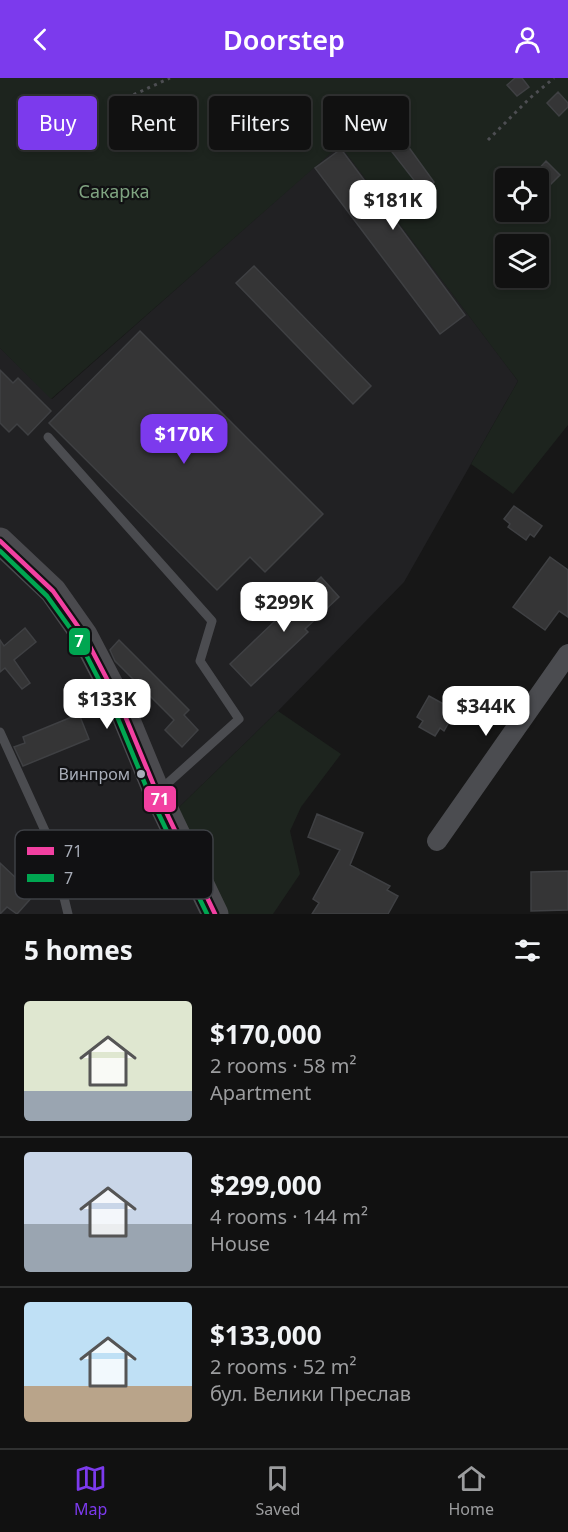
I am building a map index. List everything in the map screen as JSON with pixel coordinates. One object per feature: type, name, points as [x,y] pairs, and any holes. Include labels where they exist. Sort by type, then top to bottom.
[{"type":"main road","points":[[0,541],[53,591],[84,635],[121,706],[175,830]]},
{"type":"main road","points":[[208,899],[215,914]]},
{"type":"street","points":[[436,841],[568,654]]},
{"type":"lane","points":[[48,437],[212,621],[200,661],[239,719],[157,793]]},
{"type":"lane","points":[[0,732],[45,830]]},
{"type":"lane","points":[[64,899],[68,914]]},
{"type":"path","points":[[131,96],[171,78]]},
{"type":"path","points":[[488,140],[530,98],[554,78]]},
{"type":"shaded area","points":[[333,150],[345,150],[518,381],[404,582],[278,711],[169,817],[175,830],[15,830],[15,899],[208,899],[215,914],[0,914],[0,348],[52,399]]},
{"type":"green space","name":"Сакарка","points":[[0,78],[568,78],[568,425],[513,494],[471,464],[518,381],[344,150],[409,150],[409,96],[323,96],[323,150],[334,150],[51,399],[0,348]]},
{"type":"green space","points":[[278,711],[341,754],[301,807],[290,831],[300,874],[273,914],[215,914],[208,899],[213,899],[213,830],[175,830],[169,817]]},
{"type":"building","points":[[515,78],[522,78],[529,87],[517,96],[507,85]]},
{"type":"building","points":[[558,92],[568,103],[568,107],[559,116],[547,103]]},
{"type":"building","points":[[409,148],[434,182],[391,215],[465,315],[440,334],[315,168],[342,150],[382,204],[414,180],[392,152],[409,150]]},
{"type":"building","points":[[546,161],[560,175],[549,186],[549,168],[540,168]]},
{"type":"building","points":[[254,266],[371,386],[353,404],[236,283]]},
{"type":"building","points":[[140,331],[323,514],[265,572],[250,557],[217,590],[49,423]]},
{"type":"building","points":[[0,370],[13,383],[18,378],[51,411],[28,435],[17,424],[9,432],[0,423]]},
{"type":"building","points":[[514,506],[542,526],[534,537],[530,534],[526,540],[508,527],[510,524],[504,519]]},
{"type":"building","points":[[550,557],[568,570],[568,617],[559,611],[545,630],[513,607]]},
{"type":"building","points":[[321,577],[339,597],[305,629],[308,632],[251,686],[230,664]]},
{"type":"building","points":[[25,628],[36,642],[14,660],[30,683],[22,689],[5,668],[0,672],[0,640],[4,646]]},
{"type":"building","points":[[119,640],[189,710],[184,715],[198,730],[182,747],[165,730],[174,720],[115,661],[110,650]]},
{"type":"building","points":[[429,696],[451,708],[447,715],[452,717],[444,731],[440,728],[435,736],[419,727],[423,721],[417,717]]},
{"type":"building","points":[[79,714],[89,739],[23,766],[14,747],[25,743],[23,737]]},
{"type":"building","points":[[317,814],[363,833],[350,865],[390,886],[387,890],[398,896],[388,914],[312,914],[319,903],[313,899],[340,850],[308,837]]},
{"type":"building","points":[[0,863],[15,877],[15,899],[30,899],[17,914],[7,907],[0,914]]},
{"type":"building","points":[[568,871],[568,910],[531,911],[531,872]]},
{"type":"transit line","name":"71","points":[[0,541],[53,591],[84,635],[121,706],[175,830]]},
{"type":"transit line","name":"7","points":[[0,551],[47,596],[78,639],[114,709],[166,830]]},
{"type":"transit line","name":"7","points":[[200,899],[207,914]]},
{"type":"transit line","name":"71","points":[[208,899],[215,914]]},
{"type":"place","name":"Винпром","points":[[141,774]]}]
